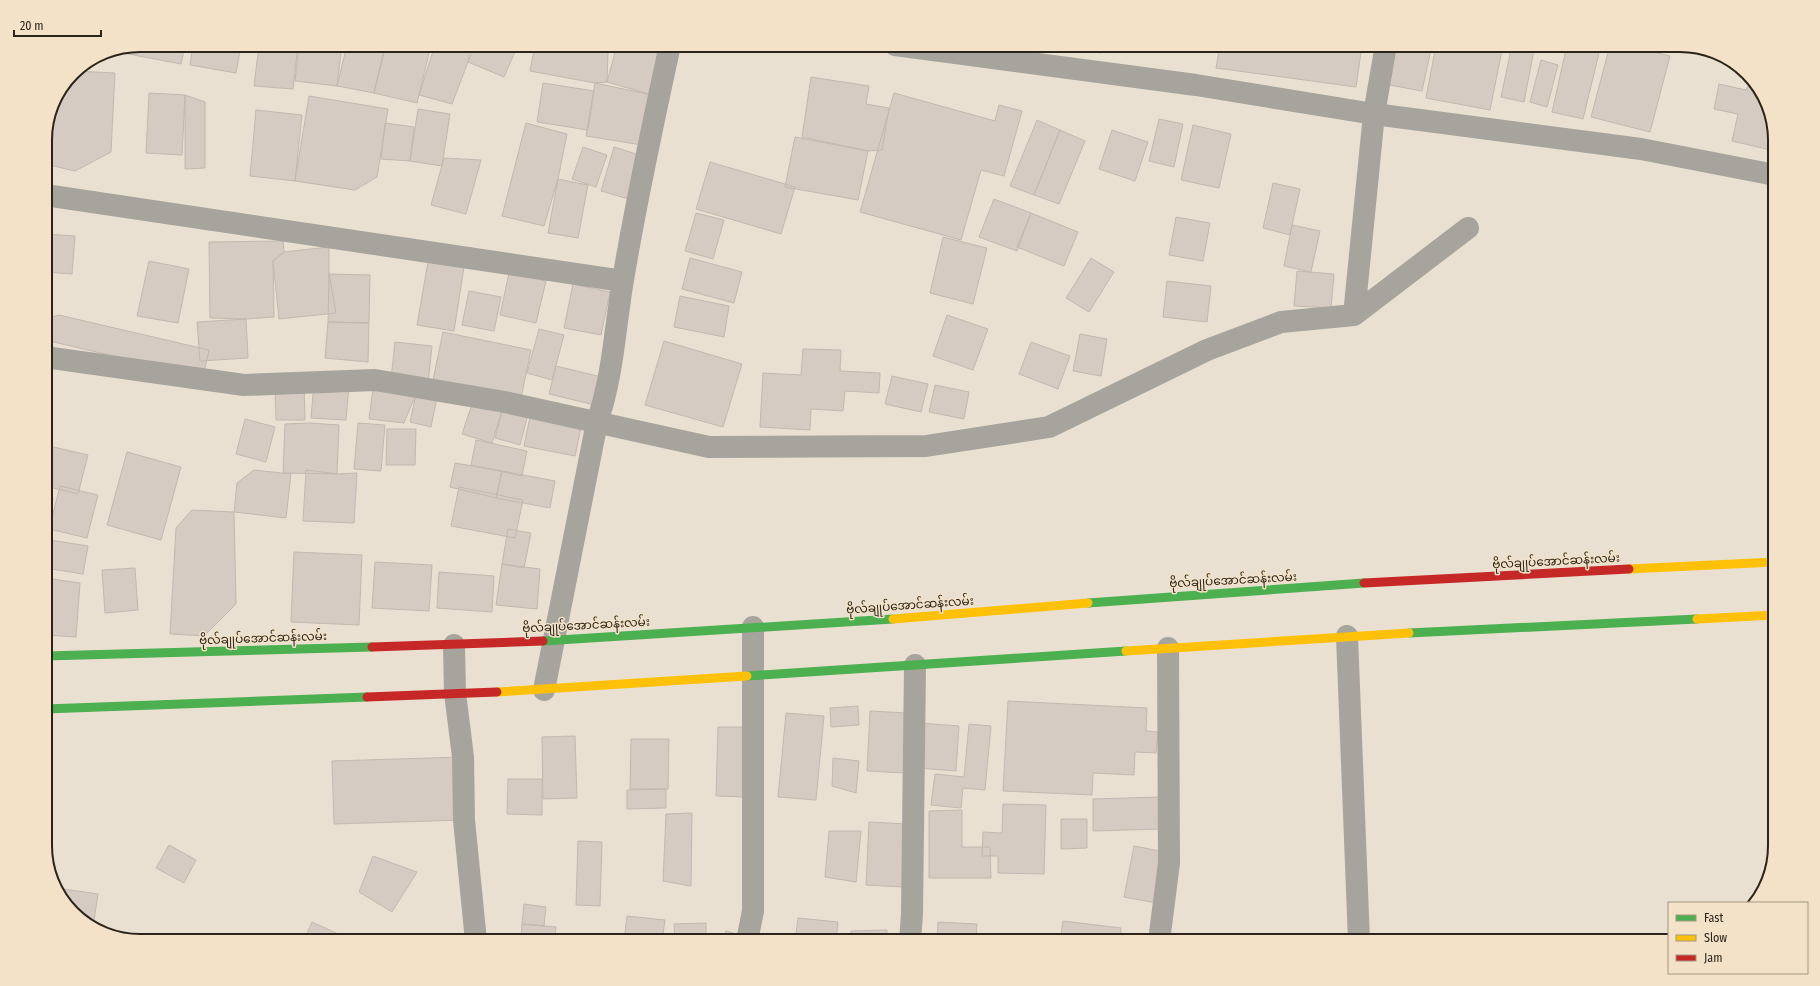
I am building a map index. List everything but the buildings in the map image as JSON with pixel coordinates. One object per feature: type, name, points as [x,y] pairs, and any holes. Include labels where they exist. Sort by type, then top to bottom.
[{"type":"highway","name":"ဗိုလ်ချုပ်အောင်ဆန်းလမ်း","points":[[52,656],[454,645],[554,640],[912,618],[1164,596],[1345,584],[1768,562]]},
{"type":"highway","points":[[52,709],[544,690],[1347,636],[1768,615]]},
{"type":"street","points":[[544,690],[598,422],[604,404],[612,361],[622,281],[668,52]]},
{"type":"street","points":[[948,52],[1196,85],[1374,114],[1641,149],[1768,174]]},
{"type":"street","points":[[1354,315],[1374,114],[1385,52]]},
{"type":"street","points":[[52,196],[622,281]]},
{"type":"street","points":[[52,358],[244,385],[375,380],[470,395],[598,422],[709,448],[926,446],[1049,427],[1207,350],[1280,322],[1354,315],[1468,228]]},
{"type":"street","points":[[748,934],[753,911],[753,627]]},
{"type":"street","points":[[1347,636],[1359,934]]},
{"type":"street","points":[[454,645],[455,693],[463,758],[464,820],[475,934]]},
{"type":"street","points":[[1160,934],[1169,863],[1168,648]]},
{"type":"street","points":[[911,934],[915,665]]},
{"type":"traffic: fast","points":[[1088,603],[1364,583]]},
{"type":"traffic: fast","points":[[543,641],[893,619]]},
{"type":"traffic: fast","points":[[1409,633],[1697,619]]},
{"type":"traffic: fast","points":[[52,656],[372,647]]},
{"type":"traffic: fast","points":[[747,676],[1126,651]]},
{"type":"traffic: fast","points":[[52,709],[367,697]]},
{"type":"traffic: slow","points":[[1629,569],[1768,562]]},
{"type":"traffic: slow","points":[[893,619],[1088,603]]},
{"type":"traffic: slow","points":[[1697,619],[1768,615]]},
{"type":"traffic: slow","points":[[1126,651],[1409,633]]},
{"type":"traffic: slow","points":[[497,692],[747,676]]},
{"type":"traffic: jam","points":[[1364,583],[1629,569]]},
{"type":"traffic: jam","points":[[372,647],[543,641]]},
{"type":"traffic: jam","points":[[367,697],[497,692]]}]
